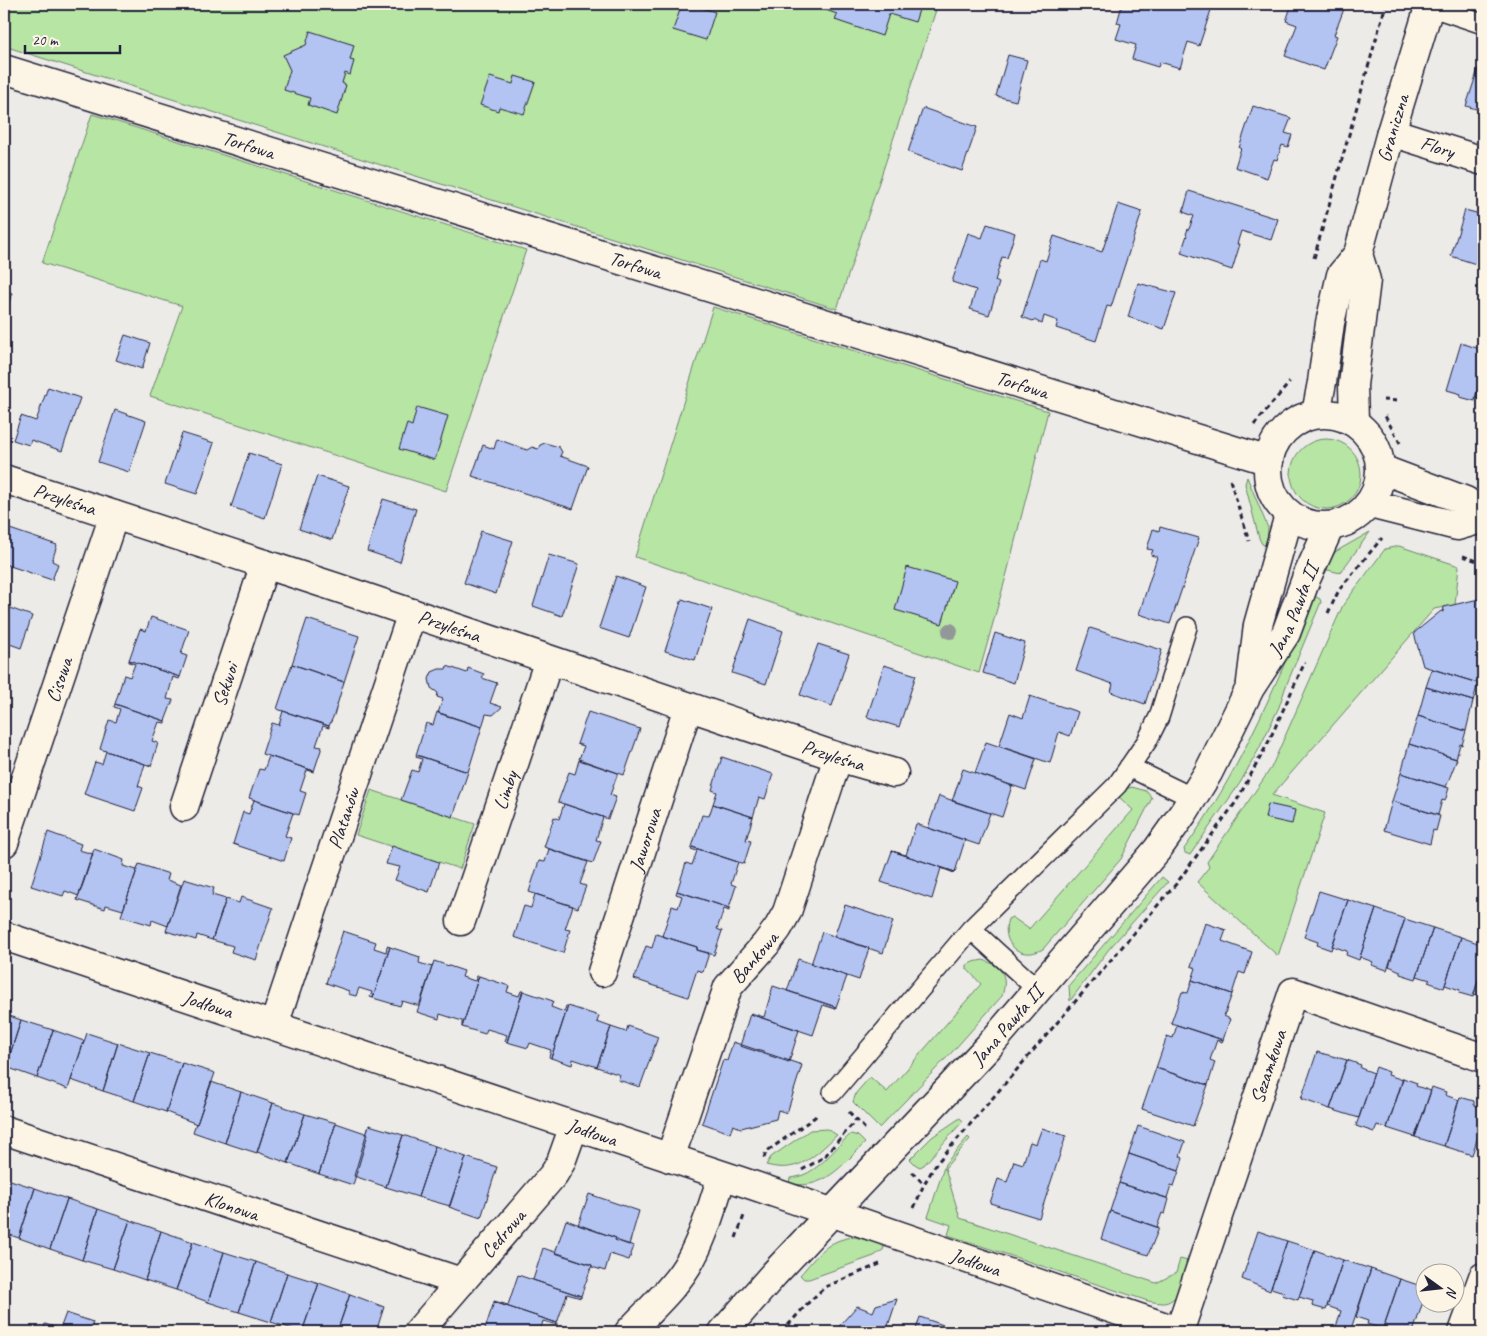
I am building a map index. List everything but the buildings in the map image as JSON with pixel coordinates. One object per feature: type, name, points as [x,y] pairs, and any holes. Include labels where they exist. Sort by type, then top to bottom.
[{"type":"street","name":"Graniczna","points":[[1316,414],[1335,298],[1341,275],[1358,254],[1391,132],[1430,5]]},
{"type":"street","name":"Torfowa","points":[[4,69],[1268,461]]},
{"type":"street","name":"Flory","points":[[1391,132],[1483,161]]},
{"type":"street","points":[[1354,422],[1353,385],[1366,280],[1358,254]]},
{"type":"street","points":[[1316,414],[1333,414],[1354,422],[1367,433],[1377,450],[1381,469],[1378,489],[1370,504],[1356,517],[1330,526],[1321,527],[1308,524],[1289,515],[1275,498],[1269,480],[1268,461],[1277,440],[1285,429],[1304,417],[1316,414]]},
{"type":"street","points":[[1370,504],[1458,526],[1482,519],[1466,501],[1381,469]]},
{"type":"street","name":"Przyleśna","points":[[4,479],[265,564],[838,757],[894,772]]},
{"type":"street","name":"Cisowa","points":[[4,843],[114,515]]},
{"type":"street","name":"Jana Pawła II","points":[[1250,688],[1258,625],[1289,515]]},
{"type":"street","name":"Jana Pawła II","points":[[722,1332],[831,1213],[989,1046],[1157,850],[1193,798],[1224,742],[1250,688],[1286,633],[1306,579],[1330,526]]},
{"type":"street","name":"Sekwoi","points":[[184,807],[265,564]]},
{"type":"street","name":"Platanów","points":[[274,1025],[412,613]]},
{"type":"street","name":"Limby","points":[[461,921],[549,660]]},
{"type":"street","name":"Jaworowa","points":[[602,972],[688,707]]},
{"type":"street","name":"Bankowa","points":[[670,1158],[728,987],[766,944],[787,912],[838,757]]},
{"type":"street","name":"Jodłowa","points":[[4,936],[755,1186],[1180,1332]]},
{"type":"street","name":"Sezamkowa","points":[[1180,1332],[1293,992],[1483,1058]]},
{"type":"street","name":"Cedrowa","points":[[418,1332],[554,1174],[561,1162],[574,1126]]},
{"type":"street","name":"Klonowa","points":[[4,1130],[461,1282]]},
{"type":"street","points":[[629,1332],[667,1292],[691,1260],[705,1229],[722,1176]]},
{"type":"street","points":[[1462,1332],[1483,1277]]},
{"type":"lane","points":[[1430,5],[1483,24]]},
{"type":"lane","points":[[833,1092],[971,929],[1117,786],[1147,741],[1159,717],[1188,627]]},
{"type":"lane","points":[[1129,767],[1193,798]]},
{"type":"lane","points":[[971,929],[1038,990]]},
{"type":"path","points":[[1312,265],[1386,4]]},
{"type":"path","points":[[1249,431],[1292,380]]},
{"type":"path","points":[[1378,401],[1398,401]]},
{"type":"path","points":[[1382,410],[1400,444]]},
{"type":"path","points":[[1232,474],[1230,479],[1250,543]]},
{"type":"path","points":[[763,1160],[766,1152],[815,1116],[833,1092]]},
{"type":"path","points":[[788,1325],[796,1332]]},
{"type":"green space","points":[[4,4],[938,4],[837,309],[4,46]]},
{"type":"green space","points":[[92,114],[526,250],[446,491],[150,396],[182,306],[42,263]]},
{"type":"green space","points":[[713,307],[1048,411],[1007,573],[979,673],[635,557]]},
{"type":"green space","points":[[1326,439],[1345,445],[1355,455],[1361,474],[1355,493],[1345,503],[1326,509],[1307,503],[1297,493],[1291,474],[1297,455],[1307,445]]},
{"type":"green space","points":[[1247,477],[1268,528],[1267,547],[1262,544],[1259,538],[1245,484]]},
{"type":"green space","points":[[1370,532],[1340,573],[1324,569],[1335,552]]},
{"type":"green space","points":[[1399,546],[1459,566],[1455,605],[1434,609],[1272,795],[1325,813],[1278,956],[1197,882],[1209,867],[1207,862],[1271,768],[1343,605],[1385,549]]},
{"type":"green space","points":[[1313,595],[1320,599],[1321,602],[1279,707],[1259,749],[1240,783],[1190,855],[1185,853],[1184,849],[1221,793],[1252,734],[1307,613]]},
{"type":"green space","points":[[1132,787],[1146,791],[1152,798],[1121,859],[1043,949],[1027,953],[1020,952],[1014,948],[1007,936],[1008,919],[1012,917],[1029,929],[1133,810],[1119,797],[1119,794],[1125,789]]},
{"type":"green space","points":[[371,790],[475,824],[460,869],[356,835]]},
{"type":"green space","points":[[1162,877],[1168,882],[1109,949],[1070,1001],[1069,985]]},
{"type":"green space","points":[[983,960],[995,965],[1002,973],[1004,989],[1002,996],[954,1050],[879,1128],[853,1102],[856,1093],[870,1077],[887,1092],[981,984],[967,969],[967,965]]},
{"type":"green space","points":[[960,1118],[963,1121],[924,1165],[920,1167],[910,1159],[932,1137]]},
{"type":"green space","points":[[827,1129],[837,1135],[806,1161],[788,1167],[766,1165],[771,1157],[810,1130]]},
{"type":"green space","points":[[851,1134],[858,1136],[865,1143],[840,1167],[822,1180],[812,1184],[789,1183],[790,1178],[808,1173],[824,1161]]},
{"type":"green space","points":[[968,1137],[970,1139],[945,1168],[960,1218],[1156,1283],[1176,1273],[1180,1259],[1192,1262],[1179,1293],[1175,1298],[1164,1303],[1148,1301],[948,1235],[951,1225],[928,1217],[945,1164]]},
{"type":"green space","points":[[855,1237],[885,1245],[883,1250],[874,1256],[809,1279],[804,1279],[800,1275],[817,1255],[830,1245],[845,1238]]}]
